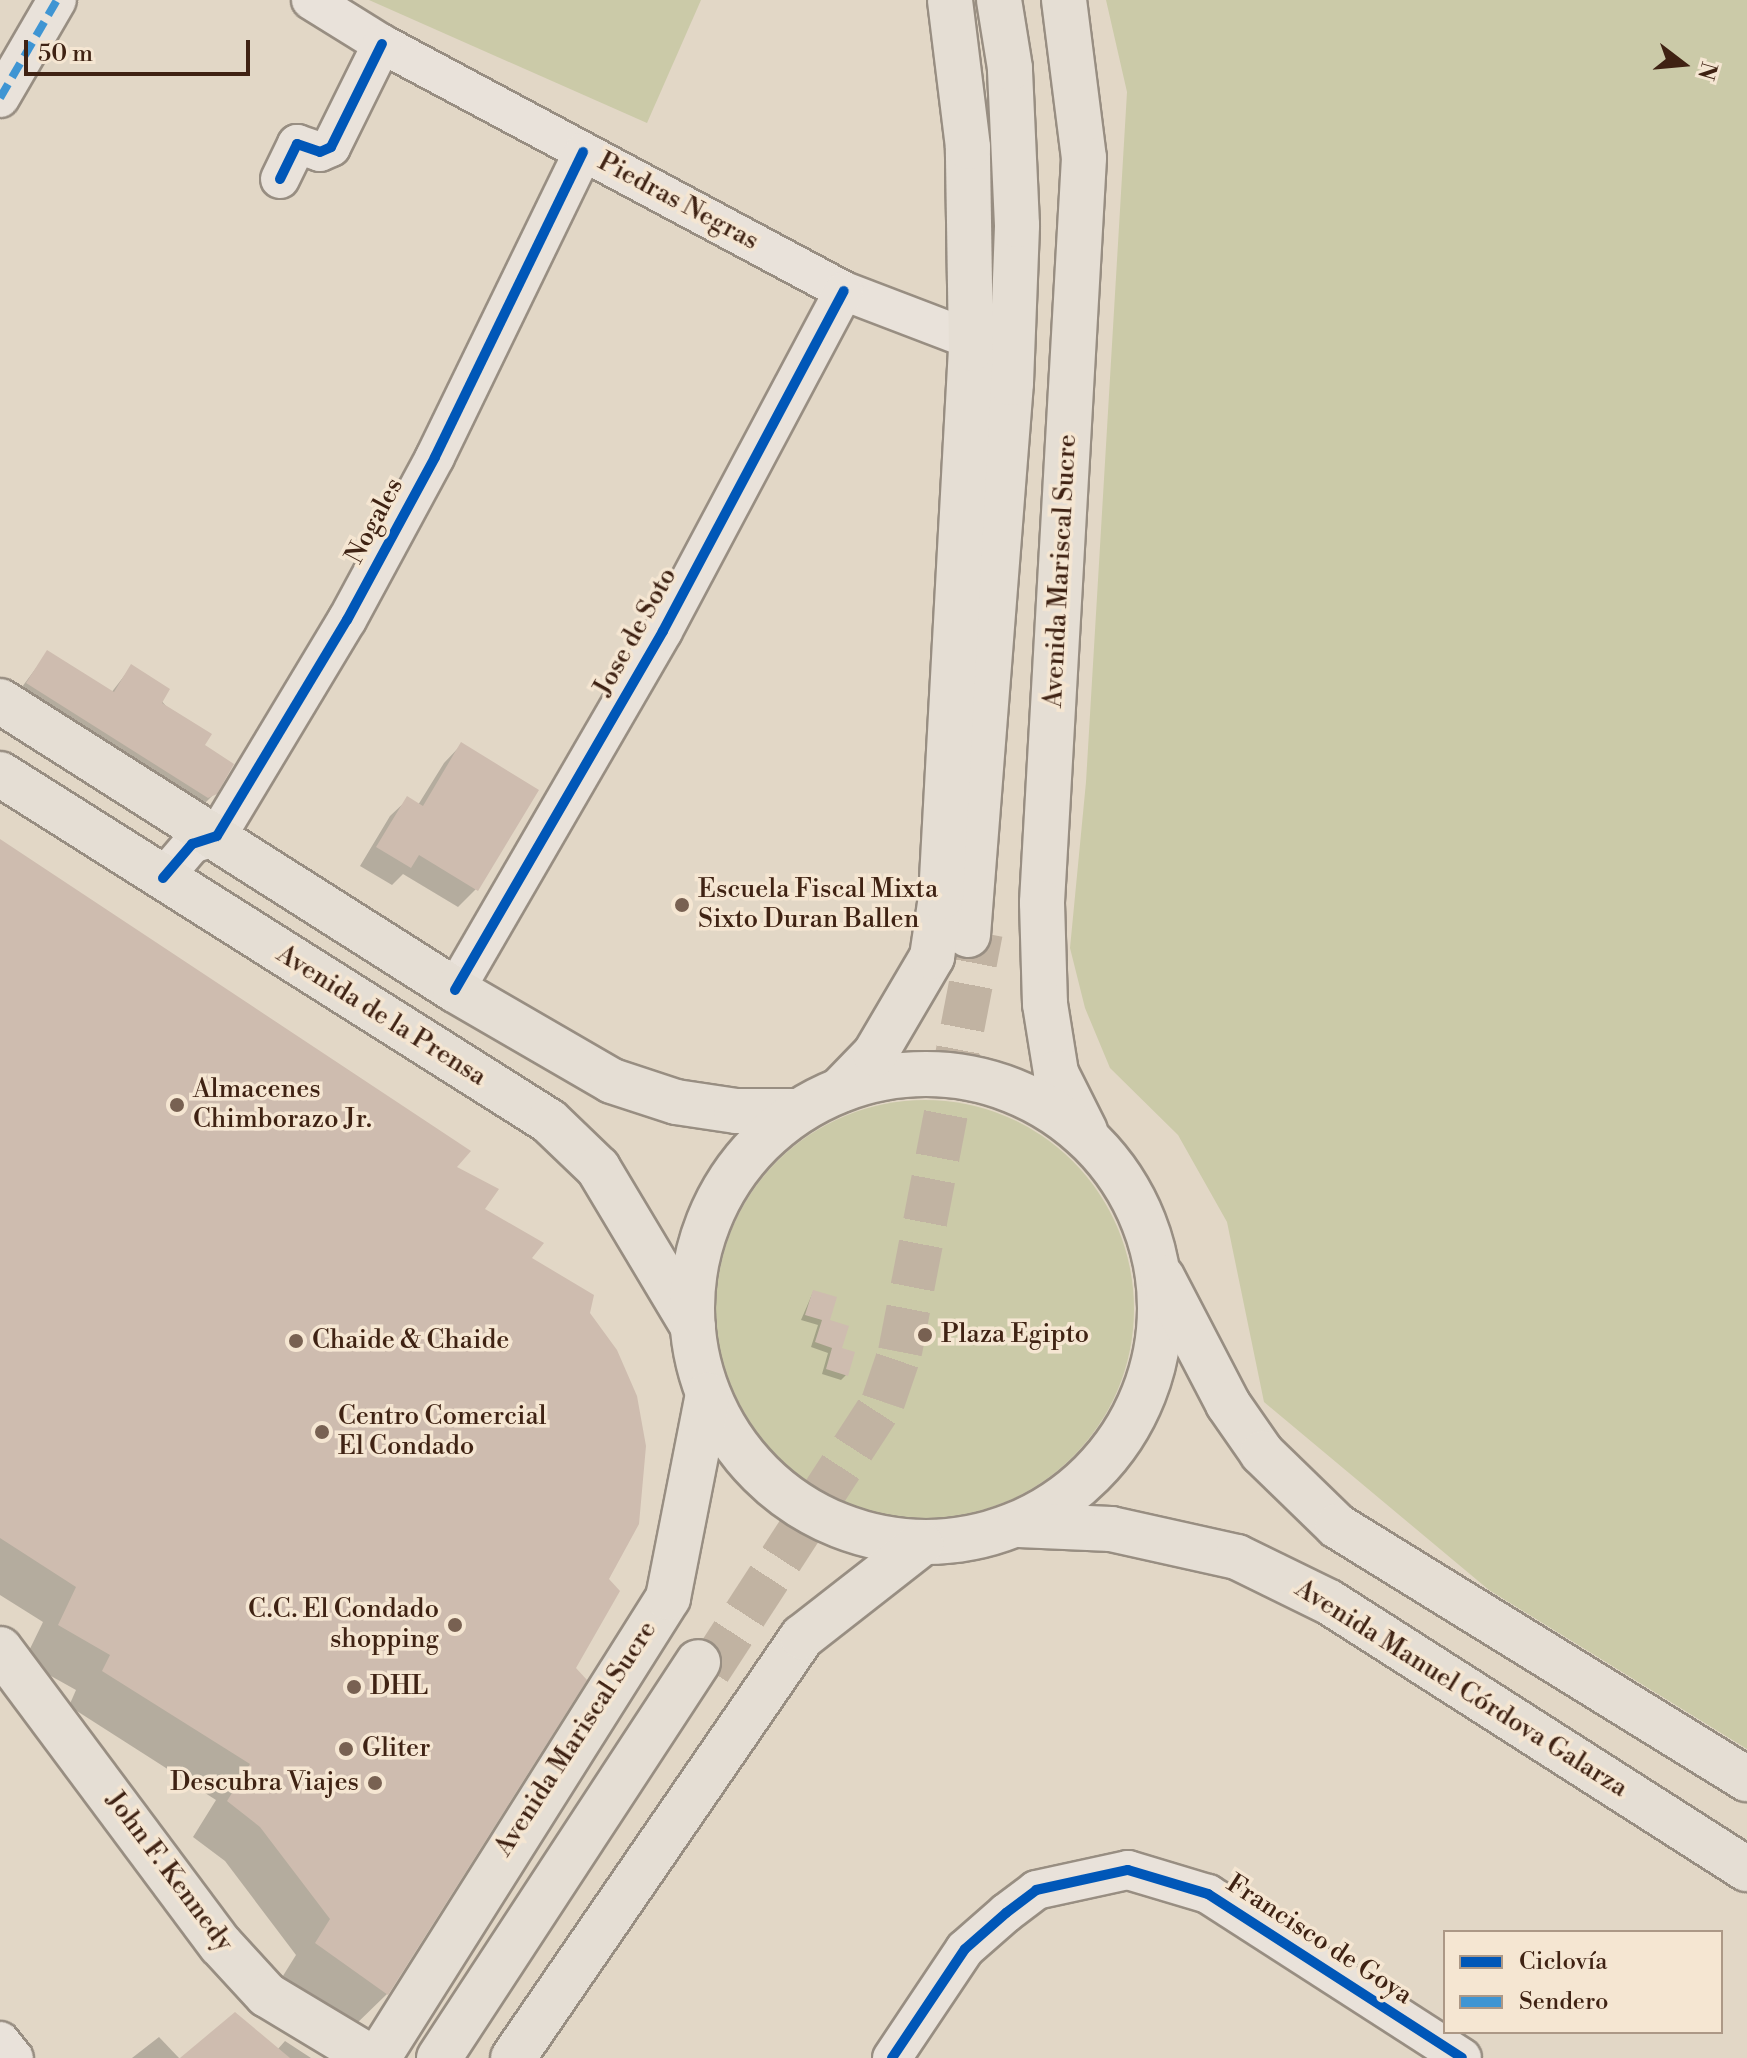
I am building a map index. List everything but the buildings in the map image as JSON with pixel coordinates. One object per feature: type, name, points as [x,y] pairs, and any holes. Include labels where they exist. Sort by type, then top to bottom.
[{"type":"main road","points":[[840,1090],[875,1054],[932,957],[947,837],[970,339],[968,147],[950,0]]},
{"type":"main road","name":"Avenida Mariscal Sucre","points":[[999,0],[1010,68],[1017,225],[1011,383],[974,934],[1025,375],[1034,164],[1026,43],[1017,0]]},
{"type":"main road","name":"Avenida Mariscal Sucre","points":[[1064,0],[1084,158],[1042,903],[1045,1004],[1056,1073],[1087,1136]]},
{"type":"main road","points":[[0,701],[455,990],[612,1081],[676,1102],[736,1111],[799,1111]]},
{"type":"main road","name":"Avenida de la Prensa","points":[[0,774],[579,1144],[693,1327]]},
{"type":"main road","points":[[1157,1269],[1156,1347],[1132,1421],[1102,1464],[1064,1499],[1019,1525],[971,1540],[921,1544],[865,1536],[812,1515],[769,1483],[742,1453],[708,1395],[693,1327],[697,1264],[707,1228],[729,1183],[760,1143],[799,1111],[840,1090],[882,1077],[926,1073],[970,1077],[1012,1089],[1052,1109],[1087,1136],[1119,1175],[1143,1220],[1157,1269],[1237,1416],[1262,1453],[1337,1526],[1747,1779]]},
{"type":"main road","name":"Avenida Mariscal Sucre","points":[[378,2058],[668,1598],[708,1395]]},
{"type":"main road","name":"Avenida Manuel Córdova Galarza","points":[[1019,1525],[1111,1529],[1237,1557],[1329,1602],[1747,1869]]},
{"type":"main road","points":[[513,2058],[802,1637],[921,1544]]},
{"type":"main road","name":"John F. Kennedy","points":[[0,1649],[221,1945],[267,1995],[372,2058]]},
{"type":"main road","points":[[439,2058],[704,1666],[460,2058]]},
{"type":"street","points":[[0,98],[57,0]]},
{"type":"street","name":"Piedras Negras","points":[[317,2],[382,44],[844,291],[970,339]]},
{"type":"street","points":[[280,179],[297,144],[320,152],[331,147],[382,44]]},
{"type":"street","name":"Nogales","points":[[217,836],[347,620],[435,457],[583,152]]},
{"type":"street","name":"Jose de Soto","points":[[455,990],[663,631],[844,291]]},
{"type":"street","points":[[163,878],[192,844],[217,836]]},
{"type":"street","name":"Francisco de Goya","points":[[892,2058],[965,1949],[1006,1913],[1036,1890],[1128,1870],[1208,1894],[1462,2058]]},
{"type":"street","points":[[0,2041],[14,2058]]},
{"type":"green space","points":[[369,0],[701,0],[647,123]]},
{"type":"green space","points":[[1106,0],[1747,0],[1747,1749],[1489,1590],[1264,1402],[1227,1222],[1178,1135],[1110,1068],[1085,1008],[1070,948],[1086,782],[1127,92]]},
{"type":"green space","name":"Plaza Egipto","points":[[925,1100],[966,1104],[1005,1116],[1041,1135],[1073,1161],[1099,1193],[1118,1229],[1130,1268],[1134,1309],[1130,1350],[1118,1389],[1099,1425],[1073,1457],[1041,1483],[1005,1502],[966,1514],[925,1518],[884,1514],[845,1502],[809,1483],[777,1457],[751,1425],[732,1389],[720,1350],[716,1309],[720,1268],[732,1229],[751,1193],[777,1161],[809,1135],[845,1116],[884,1104]]},
{"type":"tunnel","points":[[709,1670],[883,1402],[900,1352],[981,933]]},
{"type":"marked path","points":[[0,98],[57,0]]},
{"type":"cycle path","points":[[280,179],[297,144],[320,152],[331,147],[382,44]]},
{"type":"cycle path","points":[[163,878],[192,844],[217,836],[347,620],[435,457],[583,152]]},
{"type":"cycle path","points":[[455,990],[663,631],[844,291]]},
{"type":"cycle path","points":[[892,2058],[965,1949],[1006,1913],[1036,1890],[1128,1870],[1208,1894],[1462,2058]]},
{"type":"place","name":"Escuela Fiscal Mixta Sixto Duran Ballen","points":[[682,905]]},
{"type":"place","name":"Almacenes Chimborazo Jr.","points":[[177,1105]]},
{"type":"place","name":"Plaza Egipto","points":[[925,1335]]},
{"type":"place","name":"Chaide & Chaide","points":[[296,1341]]},
{"type":"place","name":"Centro Comercial El Condado","points":[[322,1432]]},
{"type":"place","name":"C.C. El Condado shopping","points":[[455,1625]]},
{"type":"place","name":"DHL","points":[[354,1687]]},
{"type":"place","name":"Gliter","points":[[346,1749]]},
{"type":"place","name":"Descubra Viajes","points":[[375,1783]]}]
